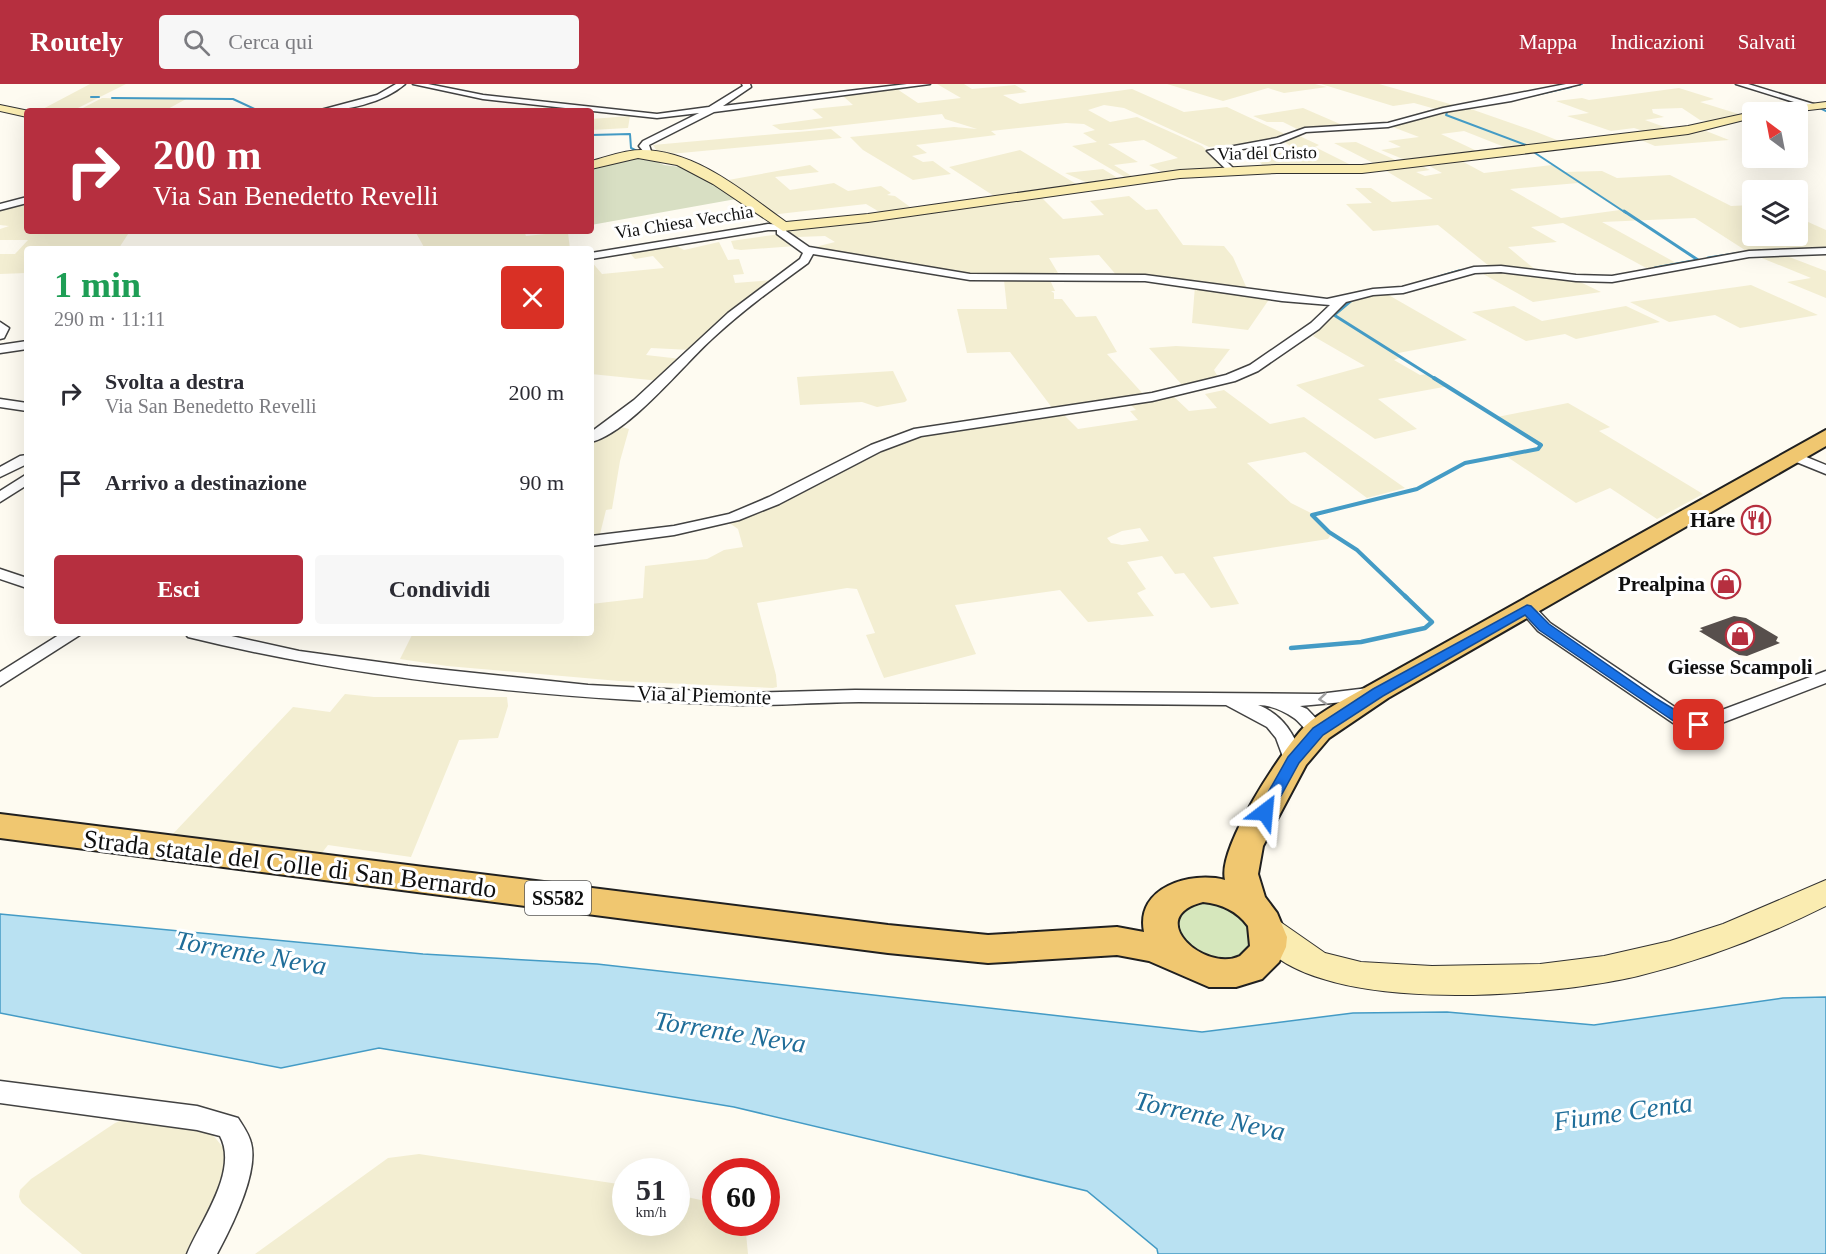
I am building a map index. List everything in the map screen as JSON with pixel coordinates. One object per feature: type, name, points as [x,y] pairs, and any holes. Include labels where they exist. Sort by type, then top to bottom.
[{"type":"main road","name":"Via al Piemonte","points":[[1259,917],[1241,874],[1246,846],[1293,760],[1318,731],[1378,692],[1826,437]]},
{"type":"main road","name":"Strada statale del Colle di San Bernardo","points":[[0,826],[933,944],[1017,948],[1117,941],[1155,948],[1177,957]]},
{"type":"main road","name":"Via al Piemonte","points":[[1203,889],[1219,881],[1243,859]]},
{"type":"main road","points":[[1203,889],[1226,892],[1259,917],[1268,949],[1259,962],[1250,968],[1233,973],[1214,973],[1194,968],[1177,957],[1162,940],[1159,917],[1165,904],[1176,896],[1203,889]]},
{"type":"main road","name":"Strada statale del Colle di San Bernardo","points":[[1117,941],[1143,929],[1159,917]]},
{"type":"street","points":[[334,108],[380,97],[401,84]]},
{"type":"street","points":[[417,84],[483,97],[574,108]]},
{"type":"street","points":[[648,154],[643,147],[646,143],[678,129],[747,87],[746,84]]},
{"type":"street","points":[[594,110],[666,116],[926,84]]},
{"type":"street","points":[[1231,171],[1210,151],[1279,140],[1305,130],[1388,125],[1443,110],[1511,99],[1576,84]]},
{"type":"street","points":[[1740,84],[1821,106]]},
{"type":"street","points":[[0,108],[24,113]]},
{"type":"street","name":"Via del Cristo","points":[[783,227],[868,218],[1142,178],[1231,171],[1362,169],[1520,148],[1677,132],[1742,117]]},
{"type":"street","points":[[594,164],[648,154],[702,170],[783,227],[780,232],[809,250],[951,275],[998,279],[1159,279],[1282,298],[1327,302],[1372,292],[1403,290],[1448,276],[1487,268],[1576,278],[1612,279],[1749,254],[1826,251]]},
{"type":"street","points":[[0,207],[24,201]]},
{"type":"street","name":"Via Chiesa Vecchia","points":[[594,255],[667,242],[783,227]]},
{"type":"street","points":[[793,240],[801,250],[799,264]]},
{"type":"street","points":[[594,436],[634,410],[708,336],[799,264],[809,255],[809,250]]},
{"type":"street","points":[[594,541],[673,530],[743,513],[882,444],[919,432],[1152,397],[1230,378],[1254,368],[1315,326],[1342,300]]},
{"type":"street","points":[[0,326],[3,328],[0,335]]},
{"type":"street","points":[[0,349],[24,345]]},
{"type":"street","points":[[0,403],[24,407]]},
{"type":"street","points":[[0,454],[24,459]]},
{"type":"street","points":[[1794,456],[1826,471]]},
{"type":"street","points":[[0,473],[24,460]]},
{"type":"street","points":[[0,498],[24,480]]},
{"type":"street","points":[[0,574],[24,582]]},
{"type":"street","points":[[1527,608],[1544,627],[1686,723],[1699,725],[1826,677]]},
{"type":"street","points":[[0,680],[69,636]]},
{"type":"street","name":"Via al Piemonte","points":[[210,636],[299,656],[397,670],[588,691],[741,699],[855,696],[1319,700],[1378,692]]},
{"type":"street","points":[[232,640],[250,636]]},
{"type":"street","name":"Via al Piemonte","points":[[1218,699],[1252,709],[1275,723],[1286,737],[1293,760]]},
{"type":"street","name":"Via al Piemonte","points":[[1269,699],[1300,713],[1318,731]]},
{"type":"street","points":[[1250,968],[1313,963],[1375,976],[1423,980],[1514,979],[1570,975],[1619,967],[1753,927],[1826,892]]},
{"type":"street","points":[[1259,917],[1291,949],[1313,963]]},
{"type":"street","points":[[0,1092],[197,1118],[229,1126],[239,1145],[233,1181],[221,1216],[201,1254]]},
{"type":"shaded area","points":[[90,84],[126,84],[78,108],[45,108]]},
{"type":"shaded area","points":[[937,84],[964,84],[972,89],[1015,85],[1027,92],[1003,95],[1020,104],[1132,89],[1184,112],[1227,107],[1287,135],[1269,141],[1209,147],[1124,108],[1104,105],[1088,110],[1110,122],[1137,117],[1202,146],[1226,168],[1166,174],[1149,165],[1178,158],[1144,140],[1108,144],[1138,162],[1114,165],[1135,178],[1128,179],[1072,146],[1097,142],[1083,133],[1095,130],[1084,124],[1066,123],[991,131],[996,135],[916,145],[927,153],[912,156],[923,162],[933,161],[951,174],[913,180],[863,150],[850,137],[954,127],[977,129],[945,119],[942,114],[801,130],[780,130],[772,125],[823,118],[812,109],[853,105],[843,96],[897,89],[918,103],[961,98]]},
{"type":"shaded area","points":[[1167,84],[1315,84],[1327,87],[1284,93],[1268,88],[1223,101]]},
{"type":"shaded area","points":[[1321,84],[1379,84],[1457,106],[1439,110],[1414,103],[1393,106]]},
{"type":"shaded area","points":[[1679,88],[1714,99],[1700,102],[1742,117],[1714,122],[1700,120],[1682,108],[1652,109],[1653,113],[1664,117],[1645,120],[1673,130],[1650,133],[1634,128],[1611,131],[1567,116],[1589,113],[1556,101],[1582,98],[1589,100]]},
{"type":"shaded area","points":[[102,98],[188,98],[170,108],[83,108]]},
{"type":"shaded area","points":[[1303,108],[1347,127],[1299,130],[1283,122],[1267,122],[1253,116]]},
{"type":"shaded area","points":[[1468,108],[1567,144],[1507,148],[1464,131],[1441,134],[1479,152],[1410,162],[1381,150],[1401,147],[1388,141],[1419,137],[1390,126]]},
{"type":"shaded area","points":[[630,116],[628,128],[594,130],[594,119]]},
{"type":"shaded area","points":[[831,129],[842,138],[670,154],[658,153],[653,145]]},
{"type":"shaded area","points":[[1701,129],[1729,140],[1655,146],[1636,138]]},
{"type":"shaded area","points":[[1295,134],[1319,145],[1315,147],[1357,168],[1265,168],[1245,146],[1262,144],[1276,153],[1299,152],[1283,141]]},
{"type":"shaded area","points":[[1356,142],[1402,163],[1379,166],[1334,143]]},
{"type":"shaded area","points":[[1020,150],[1078,185],[994,196],[949,167]]},
{"type":"shaded area","points":[[1458,159],[1484,173],[1552,165],[1563,172],[1602,171],[1617,178],[1670,175],[1731,206],[1742,205],[1742,246],[1808,246],[1808,222],[1826,230],[1826,250],[1806,248],[1748,252],[1695,218],[1602,222],[1678,264],[1650,270],[1563,223],[1531,227],[1557,242],[1508,247],[1538,272],[1489,266],[1438,225],[1373,231],[1346,204],[1372,203],[1355,188],[1371,188],[1392,202],[1433,199],[1383,169],[1418,164],[1430,170],[1416,172],[1425,176],[1442,173],[1424,163]],"holes":[[[1578,183],[1620,210],[1561,218],[1510,189]]]},
{"type":"shaded area","points":[[810,165],[819,172],[775,177],[790,190],[834,183],[848,191],[881,186],[891,193],[887,195],[895,196],[913,209],[883,214],[866,204],[770,215],[723,181]]},
{"type":"shaded area","points":[[1103,169],[1121,180],[1090,184],[1065,173]]},
{"type":"shaded area","points":[[1040,196],[1063,219],[1104,215],[1090,201],[1129,196],[1146,210],[1157,209],[1183,245],[1224,246],[1233,257],[1248,291],[1118,277],[1099,255],[1049,258],[1061,278],[977,275],[820,249],[815,247],[835,242],[825,236],[797,237],[785,230]]},
{"type":"shaded area","points":[[24,202],[24,234],[128,234],[120,246],[24,246],[24,273],[0,274],[0,254],[15,254],[28,240],[0,240],[0,229],[9,226],[0,225],[0,208]]},
{"type":"shaded area","points":[[417,234],[525,234],[526,236],[568,234],[570,246],[423,246]]},
{"type":"shaded area","points":[[780,234],[796,246],[741,250],[734,249],[731,241]]},
{"type":"shaded area","points":[[719,242],[728,260],[739,259],[744,274],[733,275],[735,283],[773,280],[691,350],[651,348],[646,355],[681,359],[660,381],[594,374],[594,265],[602,274],[664,268],[653,256],[635,259],[627,250],[673,244],[684,250]]},
{"type":"shaded area","points":[[1776,252],[1826,271],[1826,298],[1787,282],[1811,278],[1752,254]]},
{"type":"shaded area","points":[[1476,270],[1576,280],[1601,292],[1533,302]]},
{"type":"shaded area","points":[[1004,280],[1050,280],[1055,291],[1051,291],[1054,293],[1054,299],[1062,299],[1076,317],[1096,316],[1117,352],[1107,354],[1144,395],[1053,409],[1010,352],[967,353],[957,309],[1007,309]]},
{"type":"shaded area","points":[[1751,285],[1818,315],[1740,328],[1715,315],[1669,322],[1630,302]]},
{"type":"shaded area","points":[[1195,286],[1270,298],[1248,330],[1192,323]]},
{"type":"shaded area","points":[[1385,293],[1467,340],[1393,354],[1399,358],[1394,360],[1420,375],[1429,374],[1449,386],[1378,399],[1417,429],[1375,439],[1296,385],[1365,366],[1313,336],[1349,300]]},
{"type":"shaded area","points":[[1514,306],[1542,321],[1626,306],[1660,322],[1576,339],[1565,334],[1526,341],[1472,312]]},
{"type":"shaded area","points":[[1176,346],[1230,349],[1214,370],[1218,377],[1183,386],[1149,348]]},
{"type":"shaded area","points":[[893,371],[907,400],[905,402],[877,407],[862,402],[800,405],[797,377]]},
{"type":"shaded area","points":[[1224,390],[1270,424],[1304,417],[1405,488],[1367,498],[1305,452],[1247,463],[1291,503],[1311,513],[1332,533],[1328,539],[1213,557],[1239,604],[1211,608],[1184,573],[1175,574],[1162,556],[1127,562],[1146,589],[1137,593],[1154,616],[1088,622],[1060,590],[955,605],[976,654],[884,678],[866,635],[875,633],[857,589],[847,588],[757,603],[776,675],[777,687],[773,688],[619,681],[447,666],[400,659],[412,636],[594,636],[594,604],[643,598],[645,566],[707,559],[724,550],[743,547],[738,529],[728,522],[884,448],[926,433],[1062,413],[1078,429],[1138,420],[1130,411],[1136,410],[1129,403],[1171,394],[1189,411],[1217,408],[1205,394]],"holes":[[[1140,528],[1149,541],[1122,545],[1111,543],[1107,538],[1122,531]]]},
{"type":"shaded area","points":[[1568,403],[1610,427],[1599,431],[1703,494],[1657,519],[1610,488],[1576,503],[1506,456],[1540,447],[1540,444],[1497,417]]},
{"type":"shaded area","points":[[618,426],[629,429],[620,461],[612,509],[606,510],[600,534],[594,535],[594,439]]},
{"type":"shaded area","points":[[345,694],[374,697],[507,697],[508,706],[498,738],[459,740],[411,857],[328,845],[321,854],[170,837],[293,707],[330,712]]},
{"type":"shaded area","points":[[129,1117],[208,1129],[226,1151],[226,1168],[219,1191],[192,1254],[82,1254],[22,1203],[19,1197],[20,1190],[31,1179],[115,1123]]},
{"type":"shaded area","points":[[419,1154],[612,1183],[612,1236],[690,1236],[690,1198],[702,1200],[702,1236],[746,1236],[748,1254],[255,1254],[388,1158]]},
{"type":"green space","points":[[643,156],[664,165],[689,168],[736,199],[594,224],[594,166]]},
{"type":"green space","points":[[1205,901],[1214,901],[1247,918],[1254,941],[1237,957],[1229,960],[1212,958],[1183,945],[1175,920],[1185,907]]},
{"type":"water","points":[[0,914],[423,954],[597,964],[1202,1032],[1353,1013],[1447,1012],[1594,1025],[1783,998],[1826,997],[1826,1254],[1158,1254],[1157,1249],[1087,1191],[734,1107],[379,1048],[281,1068],[0,1013]]},
{"type":"building","name":"Giesse Scampoli","points":[[1734,616],[1746,618],[1778,637],[1776,641],[1780,643],[1747,656],[1739,655],[1699,631],[1703,630],[1700,628]]},
{"type":"waterway","points":[[1576,85],[1582,84]]},
{"type":"waterway","points":[[1526,97],[1571,87]]},
{"type":"waterway","points":[[91,97],[99,97]]},
{"type":"waterway","points":[[112,98],[233,99],[252,108]]},
{"type":"waterway","points":[[1818,107],[1826,111]]},
{"type":"waterway","points":[[1448,110],[1446,115],[1526,145]]},
{"type":"waterway","points":[[594,135],[630,134],[631,148],[639,152]]},
{"type":"waterway","points":[[1529,149],[1626,213]]},
{"type":"waterway","points":[[1624,211],[1698,260],[1655,268]]},
{"type":"waterway","points":[[1759,251],[1826,249]]},
{"type":"waterway","points":[[1708,258],[1735,254]]},
{"type":"waterway","points":[[1439,277],[1459,271]]},
{"type":"waterway","points":[[1353,299],[1334,315],[1437,380]]},
{"type":"waterway","points":[[1407,598],[1357,550],[1329,532],[1312,515],[1417,489],[1465,463],[1538,449],[1541,445],[1434,378]]},
{"type":"waterway","points":[[1291,648],[1361,642],[1425,628],[1432,622],[1405,596]]},
{"type":"place","name":"Hare","points":[[1756,520]]},
{"type":"place","name":"Prealpina","points":[[1726,584]]},
{"type":"place","name":"Giesse Scampoli","points":[[1740,636]]},
{"type":"route","points":[[1265,812],[1293,760],[1318,731],[1378,692],[1527,608],[1544,627],[1652,702],[1686,723],[1699,725]]},
{"type":"water label","name":"Torrente Neva","points":[[251,953]]},
{"type":"water label","name":"Torrente Neva","points":[[730,1032]]},
{"type":"water label","name":"Fiume Centa","points":[[1623,1112]]},
{"type":"water label","name":"Torrente Neva","points":[[1210,1116]]}]
